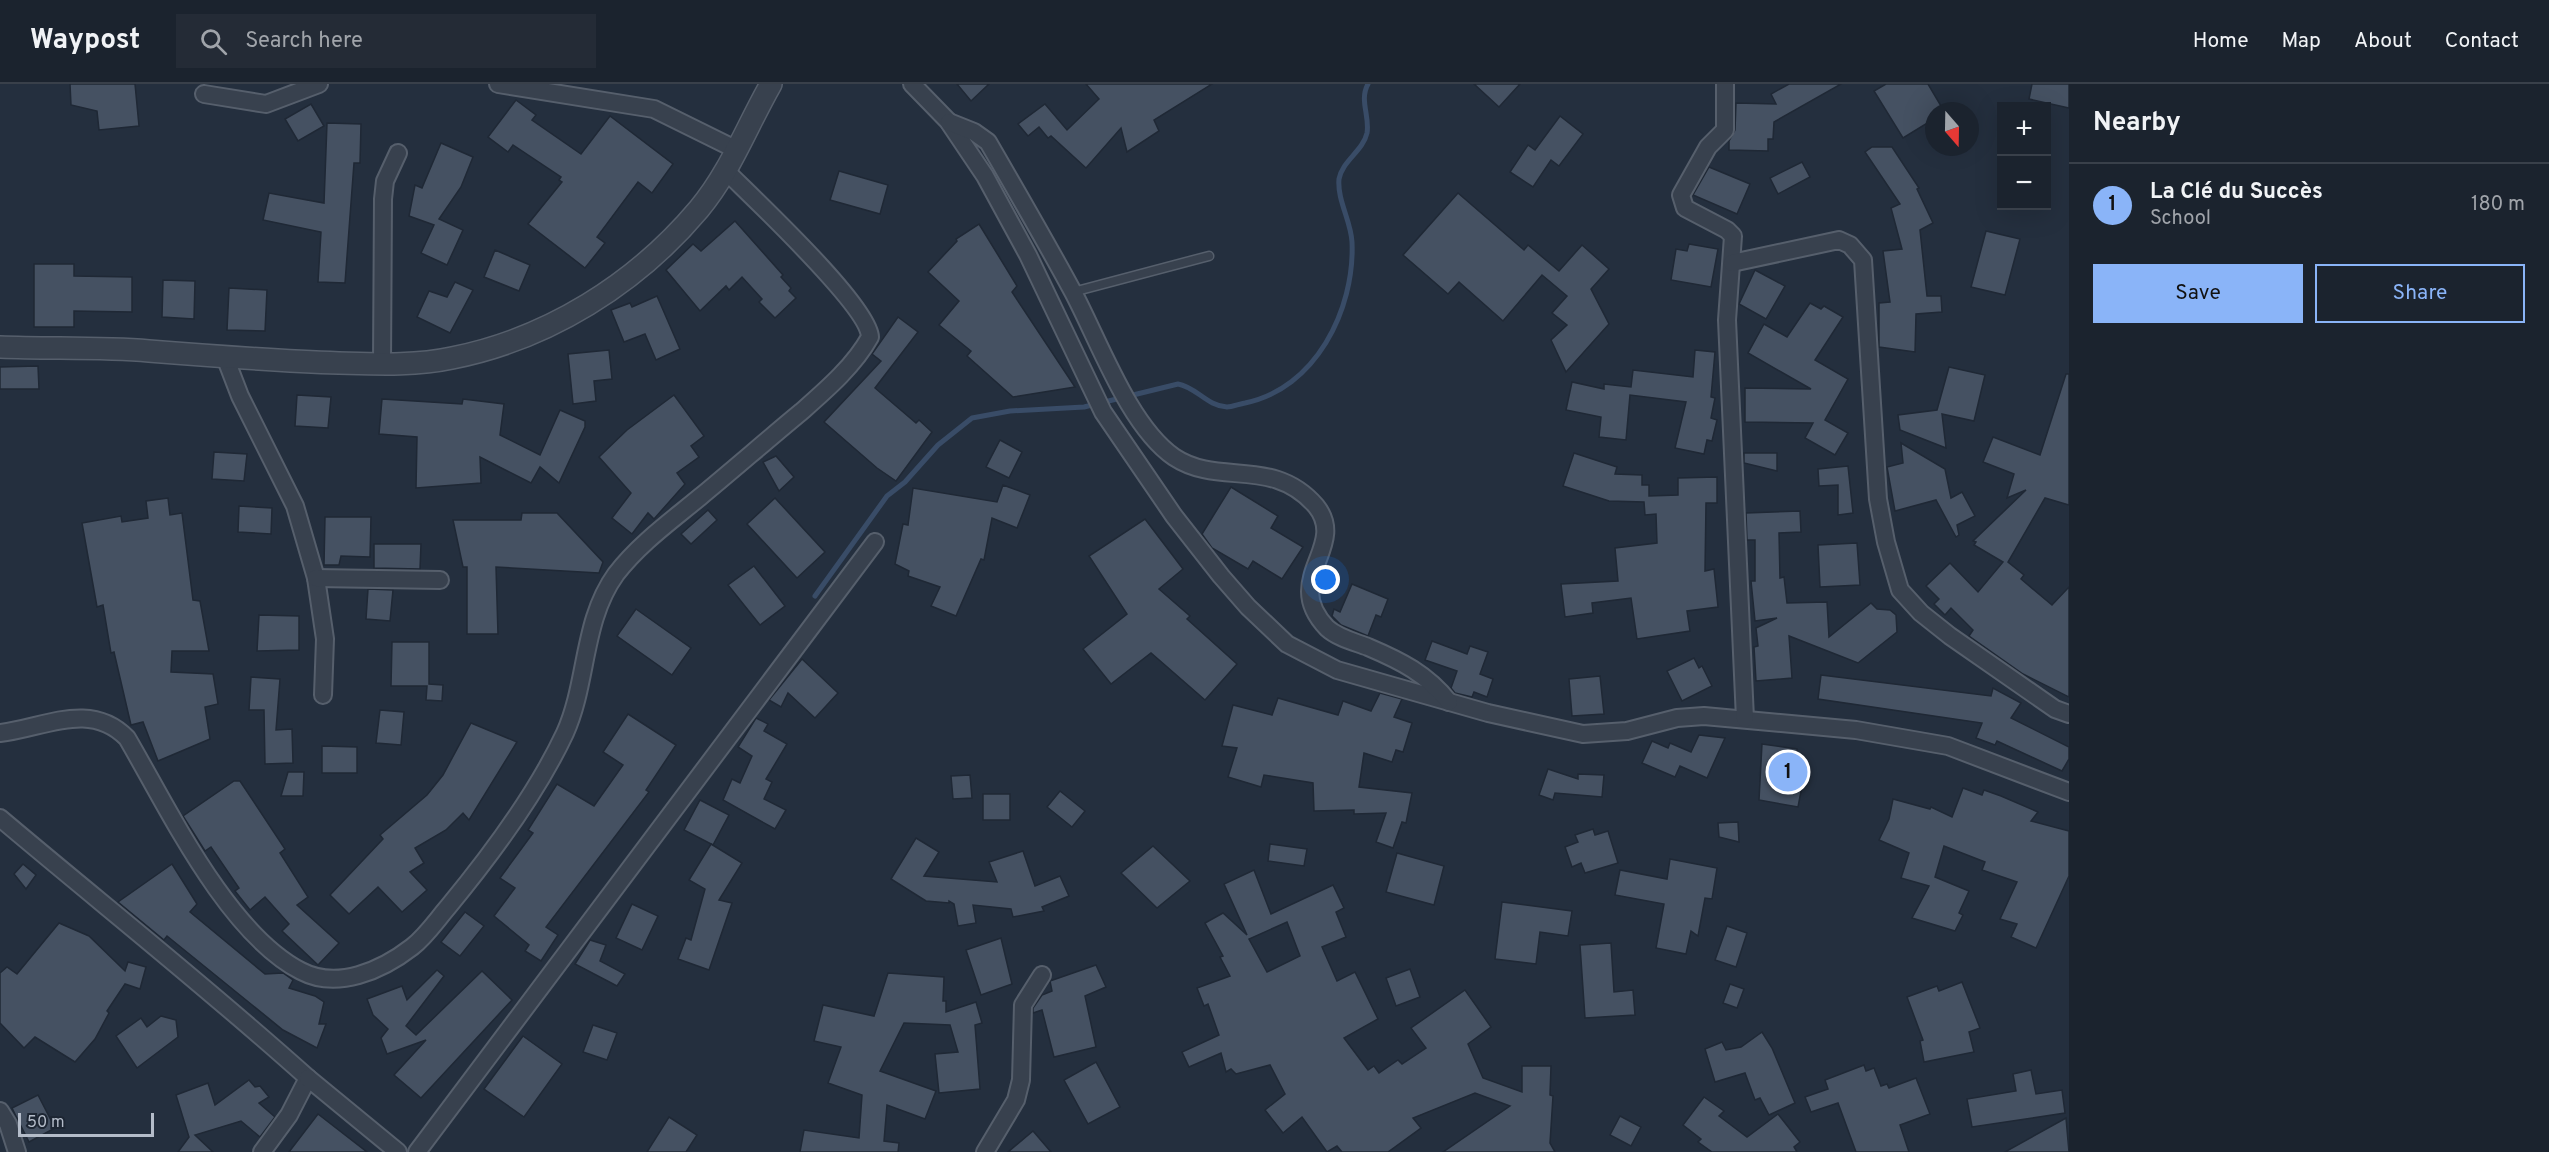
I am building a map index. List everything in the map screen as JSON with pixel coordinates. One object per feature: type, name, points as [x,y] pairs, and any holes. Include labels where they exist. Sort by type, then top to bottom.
[{"type":"street","points":[[204,94],[266,104],[319,84]]},
{"type":"street","points":[[498,84],[654,109],[737,150]]},
{"type":"street","points":[[0,347],[145,350],[225,357],[382,364],[452,358],[490,348],[578,311],[644,266],[678,234],[701,207],[726,171],[771,84]]},
{"type":"street","points":[[912,84],[948,122],[985,176],[1048,296],[1103,411],[1174,516],[1221,576],[1271,630],[1311,658],[1337,670],[1449,702],[1583,734],[1627,731],[1677,718],[1745,719],[1856,730],[1948,746],[2069,792]]},
{"type":"street","points":[[1725,84],[1725,130],[1708,147],[1681,195],[1685,208],[1727,230],[1733,236],[1728,332],[1745,719]]},
{"type":"street","points":[[948,122],[974,132],[988,142],[1073,292],[1127,400],[1157,442],[1174,457],[1196,468],[1275,478],[1302,492],[1318,508],[1325,532],[1323,548],[1311,577],[1309,597],[1322,620],[1340,637],[1419,671],[1449,702]]},
{"type":"street","points":[[382,364],[383,199],[385,181],[398,153]]},
{"type":"street","points":[[0,733],[80,716],[115,725],[127,738],[197,858],[246,927],[300,971],[330,980],[349,978],[384,965],[411,947],[451,903],[536,786],[560,742],[575,702],[589,634],[615,576],[657,533],[827,389],[870,337],[867,323],[844,293],[726,171]]},
{"type":"street","points":[[1732,263],[1839,240],[1850,245],[1863,260],[1878,499],[1886,542],[1900,590],[1921,613],[1950,636],[2055,709],[2069,714]]},
{"type":"street","points":[[225,357],[240,396],[295,506],[316,578],[325,639],[324,695]]},
{"type":"street","points":[[417,1152],[875,542]]},
{"type":"street","points":[[316,578],[440,580]]},
{"type":"street","points":[[0,818],[155,948],[215,994],[308,1078],[398,1152]]},
{"type":"street","points":[[985,1152],[1016,1100],[1021,1080],[1023,1005],[1042,975]]},
{"type":"street","points":[[262,1152],[289,1115],[308,1078]]},
{"type":"street","points":[[0,1111],[8,1124],[17,1152]]},
{"type":"lane","points":[[1073,292],[1209,256]]},
{"type":"building","points":[[70,84],[135,84],[139,126],[99,130],[97,111],[71,105]]},
{"type":"building","points":[[957,84],[989,84],[971,101]]},
{"type":"building","points":[[1086,84],[1212,84],[1154,120],[1159,131],[1127,152],[1121,128],[1086,168],[1051,136],[1048,138],[1039,127],[1028,136],[1018,124],[1045,104],[1067,130],[1099,99]]},
{"type":"building","points":[[1474,84],[1520,84],[1499,107]]},
{"type":"building","points":[[1789,84],[1841,84],[1774,122],[1773,139],[1768,139],[1768,151],[1729,150],[1729,141],[1735,130],[1736,103],[1776,104],[1771,94]]},
{"type":"building","points":[[1886,84],[1928,84],[1939,102],[1925,102],[1925,125],[1903,138],[1874,91]]},
{"type":"building","points":[[2032,84],[2069,84],[2069,108],[2051,104],[2051,102],[2029,99]]},
{"type":"building","points":[[516,100],[536,115],[532,120],[581,154],[610,116],[673,164],[652,193],[638,182],[597,237],[605,243],[585,268],[528,224],[562,182],[559,180],[561,177],[513,145],[508,152],[488,137]]},
{"type":"building","points":[[311,104],[324,126],[298,141],[285,119]]},
{"type":"building","points":[[1560,116],[1583,134],[1559,166],[1551,160],[1533,187],[1510,172],[1528,145],[1535,150]]},
{"type":"building","points":[[327,123],[361,124],[360,163],[354,163],[345,283],[318,282],[321,232],[263,220],[269,193],[324,203]]},
{"type":"building","points":[[441,143],[473,157],[461,187],[439,219],[463,230],[447,265],[421,253],[434,225],[409,216],[415,185],[422,188]]},
{"type":"building","points":[[1872,147],[1892,147],[1919,188],[1917,189],[1933,223],[1920,230],[1927,296],[1941,296],[1942,312],[1916,314],[1915,352],[1879,347],[1879,303],[1890,302],[1883,251],[1902,249],[1891,208],[1900,204],[1865,152]]},
{"type":"building","points":[[1802,162],[1810,177],[1778,194],[1770,178]]},
{"type":"building","points":[[1709,167],[1750,184],[1737,214],[1693,195]]},
{"type":"building","points":[[839,171],[888,185],[880,214],[830,200]]},
{"type":"building","points":[[1458,193],[1524,250],[1528,245],[1559,271],[1582,245],[1609,269],[1591,289],[1609,324],[1566,372],[1551,340],[1567,325],[1552,313],[1567,296],[1542,275],[1503,321],[1459,282],[1448,294],[1403,255]]},
{"type":"building","points":[[735,221],[783,275],[781,277],[796,298],[775,318],[759,302],[762,299],[742,277],[729,290],[726,286],[700,311],[666,270],[693,244],[701,251]]},
{"type":"building","points":[[979,224],[1017,286],[1012,292],[1075,387],[1013,397],[967,356],[971,351],[939,325],[959,301],[928,272],[957,241],[956,239]]},
{"type":"building","points":[[1986,231],[2020,239],[2005,295],[1971,287]]},
{"type":"building","points":[[1689,244],[1718,249],[1711,287],[1671,280],[1676,249],[1687,251]]},
{"type":"building","points":[[495,250],[530,265],[519,291],[484,277]]},
{"type":"building","points":[[34,264],[74,264],[74,276],[132,277],[132,312],[74,311],[74,327],[34,327]]},
{"type":"building","points":[[1755,270],[1785,286],[1766,319],[1739,304]]},
{"type":"building","points":[[163,280],[195,281],[194,319],[162,317]]},
{"type":"building","points":[[455,282],[473,290],[450,333],[417,317],[429,291],[447,297]]},
{"type":"building","points":[[229,288],[267,290],[265,331],[227,330]]},
{"type":"building","points":[[657,296],[680,349],[656,360],[645,334],[624,342],[611,310],[630,303],[632,307]]},
{"type":"building","points":[[1810,303],[1821,309],[1824,306],[1843,317],[1815,360],[1848,379],[1825,420],[1848,433],[1835,455],[1805,438],[1813,423],[1745,422],[1745,388],[1811,389],[1748,353],[1764,324],[1787,337]]},
{"type":"building","points":[[898,317],[918,332],[875,388],[916,423],[919,420],[932,432],[896,481],[877,468],[824,422],[881,361],[872,354]]},
{"type":"building","points":[[609,350],[612,379],[594,381],[596,401],[573,404],[568,354]]},
{"type":"building","points":[[1695,350],[1715,352],[1711,397],[1715,398],[1711,418],[1717,420],[1712,441],[1707,440],[1704,454],[1675,448],[1686,402],[1630,395],[1626,440],[1599,437],[1601,417],[1566,410],[1572,382],[1604,389],[1604,384],[1631,387],[1633,370],[1693,377]]},
{"type":"building","points":[[38,366],[39,389],[0,389],[0,367]]},
{"type":"building","points":[[1949,367],[1985,375],[1974,421],[1942,414],[1946,448],[1900,430],[1898,415],[1937,410]]},
{"type":"building","points":[[2066,374],[2069,374],[2069,505],[2045,498],[2008,562],[2024,575],[2021,579],[2052,605],[2069,587],[2069,697],[2023,674],[1969,636],[1973,630],[1951,608],[1945,615],[1934,604],[1939,599],[1926,586],[1950,563],[1978,592],[2003,562],[1974,545],[1976,542],[1973,541],[2026,490],[2007,498],[2014,474],[1983,462],[1993,437],[2040,455]]},
{"type":"building","points":[[297,395],[331,397],[328,428],[295,426]]},
{"type":"building","points":[[674,395],[704,436],[691,446],[699,457],[677,473],[685,484],[654,519],[648,513],[632,534],[612,518],[631,493],[599,457],[627,430]]},
{"type":"building","points":[[382,399],[462,404],[463,399],[504,404],[500,435],[540,455],[560,410],[585,421],[585,427],[559,483],[540,467],[531,483],[480,457],[481,483],[416,488],[417,437],[379,434]]},
{"type":"building","points":[[1000,440],[1022,452],[1009,478],[986,467]]},
{"type":"building","points":[[1901,443],[1945,469],[1951,498],[1962,492],[1975,516],[1957,525],[1959,535],[1956,537],[1936,500],[1895,511],[1887,467],[1903,463]]},
{"type":"building","points":[[214,452],[247,454],[244,481],[212,479]]},
{"type":"building","points":[[1574,453],[1617,467],[1615,474],[1642,475],[1642,485],[1649,485],[1649,496],[1678,495],[1678,478],[1717,477],[1717,503],[1706,503],[1705,571],[1714,569],[1718,607],[1687,611],[1690,631],[1637,639],[1631,598],[1592,603],[1593,613],[1565,617],[1561,584],[1618,581],[1615,548],[1657,543],[1656,514],[1645,515],[1644,502],[1609,501],[1563,486]]},
{"type":"building","points":[[1744,453],[1777,453],[1777,471],[1744,463]]},
{"type":"building","points":[[776,456],[794,477],[779,491],[763,462]]},
{"type":"building","points":[[1848,466],[1853,513],[1838,515],[1838,485],[1819,486],[1818,469]]},
{"type":"building","points":[[1003,485],[1030,495],[1017,528],[992,518],[984,560],[981,559],[956,616],[931,606],[940,587],[908,576],[909,571],[895,564],[903,524],[908,525],[913,488],[997,502]]},
{"type":"building","points":[[1231,487],[1278,516],[1271,528],[1303,547],[1282,579],[1253,561],[1248,569],[1212,548],[1202,534]]},
{"type":"building","points":[[168,498],[170,515],[182,513],[193,600],[200,601],[209,651],[172,651],[171,672],[213,674],[218,704],[205,707],[210,739],[158,761],[143,722],[131,725],[114,652],[111,653],[103,605],[97,607],[82,523],[121,516],[122,522],[148,518],[146,501]]},
{"type":"building","points":[[775,498],[825,552],[797,578],[747,524]]},
{"type":"building","points":[[239,506],[272,508],[271,534],[238,532]]},
{"type":"building","points":[[708,510],[717,520],[691,544],[681,534]]},
{"type":"building","points":[[1800,511],[1801,532],[1779,533],[1780,578],[1784,577],[1787,603],[1827,602],[1829,637],[1871,603],[1877,609],[1890,610],[1896,615],[1897,632],[1858,663],[1789,636],[1792,678],[1756,681],[1754,647],[1758,646],[1756,628],[1777,618],[1755,621],[1751,581],[1755,581],[1755,540],[1747,540],[1746,513]]},
{"type":"building","points":[[522,513],[557,513],[603,562],[599,573],[496,567],[498,634],[467,634],[467,567],[463,567],[453,520],[521,520]]},
{"type":"building","points":[[325,517],[371,517],[370,557],[341,556],[339,565],[324,565]]},
{"type":"building","points":[[1145,519],[1183,569],[1159,589],[1190,616],[1187,619],[1237,664],[1205,700],[1151,653],[1111,684],[1083,649],[1127,614],[1089,556]]},
{"type":"building","points":[[1857,543],[1860,585],[1820,587],[1818,545]]},
{"type":"building","points":[[374,544],[421,544],[420,569],[374,568]]},
{"type":"building","points":[[754,566],[785,606],[760,625],[728,585]]},
{"type":"building","points":[[1352,584],[1388,599],[1381,617],[1376,615],[1368,636],[1341,625],[1332,616],[1334,609],[1340,612]]},
{"type":"building","points":[[368,589],[393,590],[390,621],[366,619]]},
{"type":"building","points":[[636,609],[691,648],[672,675],[617,636]]},
{"type":"building","points":[[259,615],[299,616],[299,650],[257,651]]},
{"type":"building","points":[[1432,641],[1467,654],[1470,646],[1488,652],[1480,674],[1493,679],[1487,697],[1474,692],[1472,697],[1455,693],[1451,688],[1457,671],[1425,660]]},
{"type":"building","points":[[392,642],[429,642],[429,684],[443,685],[442,701],[426,700],[427,686],[391,686]]},
{"type":"building","points":[[1694,658],[1699,668],[1702,666],[1712,686],[1682,701],[1667,671]]},
{"type":"building","points":[[802,659],[838,693],[815,718],[788,693],[781,707],[769,700]]},
{"type":"building","points":[[1821,675],[1991,696],[1993,688],[2021,703],[2011,718],[2069,747],[2069,759],[2062,771],[1997,741],[1995,745],[1976,738],[1982,723],[1818,699]]},
{"type":"building","points":[[1600,676],[1604,714],[1572,716],[1569,679]]},
{"type":"building","points":[[251,677],[280,679],[276,730],[292,729],[293,763],[265,764],[264,710],[249,710]]},
{"type":"building","points":[[1380,693],[1402,699],[1394,717],[1412,723],[1403,752],[1396,750],[1392,762],[1364,753],[1359,787],[1412,793],[1406,823],[1402,822],[1393,848],[1376,842],[1386,813],[1354,814],[1354,810],[1314,811],[1313,783],[1264,775],[1261,787],[1228,777],[1237,748],[1222,746],[1233,705],[1272,715],[1278,698],[1338,715],[1343,701],[1371,711]]},
{"type":"building","points":[[380,710],[404,712],[401,745],[376,743]]},
{"type":"building","points":[[628,714],[676,745],[646,790],[649,792],[546,927],[558,935],[541,961],[525,951],[529,945],[494,916],[515,888],[500,878],[533,833],[528,830],[557,784],[594,806],[623,765],[603,752]]},
{"type":"building","points":[[756,718],[768,724],[764,731],[787,744],[766,779],[772,782],[764,799],[786,810],[775,829],[723,800],[732,779],[740,783],[752,756],[738,747]]},
{"type":"building","points":[[471,723],[517,742],[469,820],[463,813],[446,830],[415,848],[424,863],[410,872],[427,890],[402,912],[378,887],[349,914],[330,895],[383,839],[380,835],[427,795],[443,775]]},
{"type":"building","points":[[1699,735],[1725,738],[1707,778],[1680,766],[1675,777],[1642,763],[1652,741],[1668,748],[1670,743],[1691,752]]},
{"type":"building","points":[[1762,744],[1797,749],[1799,781],[1803,781],[1798,807],[1759,800]]},
{"type":"building","points":[[322,746],[357,747],[357,773],[322,773]]},
{"type":"building","points":[[1548,769],[1578,779],[1578,774],[1604,775],[1602,797],[1555,793],[1553,800],[1539,795]]},
{"type":"building","points":[[288,772],[304,772],[303,796],[281,796]]},
{"type":"building","points":[[970,775],[972,798],[953,799],[951,776]]},
{"type":"building","points":[[234,781],[240,781],[285,849],[280,853],[308,897],[297,905],[339,943],[318,965],[282,931],[289,924],[265,897],[250,910],[235,891],[239,888],[211,847],[205,851],[183,816]]},
{"type":"building","points":[[1963,788],[1982,795],[1984,790],[2001,796],[2038,812],[2031,821],[2069,831],[2069,876],[2036,948],[2011,937],[2017,924],[2000,919],[2017,882],[1982,870],[1985,862],[1944,846],[1935,877],[1969,891],[1959,913],[1963,915],[1955,931],[1912,918],[1929,886],[1901,878],[1909,853],[1879,840],[1889,819],[1893,799],[1930,809],[1931,807],[1952,817]]},
{"type":"building","points":[[1060,791],[1085,811],[1072,827],[1047,807]]},
{"type":"building","points":[[983,794],[1010,794],[1010,820],[983,820]]},
{"type":"building","points":[[700,800],[729,815],[713,845],[684,830]]},
{"type":"building","points":[[1738,822],[1739,842],[1719,837],[1718,823]]},
{"type":"building","points":[[1593,829],[1595,835],[1608,831],[1618,863],[1585,873],[1581,863],[1572,867],[1565,847],[1578,842],[1575,835]]},
{"type":"building","points":[[916,838],[939,852],[924,876],[997,882],[989,862],[1023,851],[1035,886],[1060,876],[1069,896],[1042,907],[1044,911],[1013,917],[1011,909],[973,905],[976,923],[958,926],[954,904],[949,901],[949,903],[926,901],[891,879]]},
{"type":"building","points":[[711,844],[742,863],[719,900],[732,903],[709,970],[678,959],[686,938],[691,940],[705,889],[689,880]]},
{"type":"building","points":[[1270,844],[1307,849],[1304,866],[1268,861]]},
{"type":"building","points":[[1153,846],[1190,881],[1157,908],[1121,873]]},
{"type":"building","points":[[1397,853],[1444,866],[1434,905],[1386,892]]},
{"type":"building","points":[[1670,859],[1717,868],[1712,899],[1705,898],[1698,936],[1691,931],[1686,954],[1656,948],[1664,904],[1615,895],[1620,870],[1667,879]]},
{"type":"building","points":[[23,864],[36,875],[26,889],[14,874]]},
{"type":"building","points":[[172,864],[197,904],[190,912],[265,974],[283,973],[293,980],[289,988],[315,996],[324,1002],[319,1024],[326,1024],[317,1048],[283,1030],[167,936],[164,940],[118,902]]},
{"type":"building","points":[[1254,870],[1271,914],[1333,885],[1344,908],[1336,912],[1346,937],[1322,947],[1337,981],[1355,972],[1378,1019],[1344,1038],[1368,1070],[1374,1066],[1379,1073],[1398,1060],[1402,1064],[1426,1048],[1411,1028],[1465,990],[1491,1027],[1468,1044],[1483,1078],[1522,1092],[1522,1066],[1551,1066],[1550,1095],[1553,1096],[1550,1143],[1555,1152],[1443,1152],[1510,1106],[1475,1093],[1413,1118],[1421,1128],[1388,1152],[1342,1152],[1337,1146],[1327,1152],[1302,1117],[1283,1133],[1265,1110],[1285,1094],[1270,1065],[1236,1074],[1231,1069],[1226,1072],[1221,1053],[1189,1067],[1182,1052],[1219,1035],[1208,1004],[1204,1006],[1197,988],[1230,976],[1220,957],[1223,956],[1205,923],[1223,913],[1247,935],[1224,884]],"holes":[[[1287,922],[1300,956],[1267,972],[1249,939]]]},
{"type":"building","points":[[1502,902],[1572,911],[1568,936],[1540,932],[1536,964],[1495,959]]},
{"type":"building","points":[[632,904],[658,916],[642,950],[616,938]]},
{"type":"building","points":[[465,912],[484,926],[460,956],[441,942]]},
{"type":"building","points":[[59,923],[89,936],[125,971],[128,962],[146,967],[140,989],[125,984],[107,1011],[109,1013],[95,1039],[75,1062],[35,1037],[24,1048],[0,1023],[0,973],[7,967],[17,974]]},
{"type":"building","points":[[1727,926],[1747,933],[1736,967],[1715,960]]},
{"type":"building","points":[[1001,938],[1012,984],[981,995],[966,950]]},
{"type":"building","points":[[590,940],[606,945],[600,961],[625,974],[617,986],[575,964]]},
{"type":"building","points":[[1611,943],[1614,992],[1633,990],[1635,1015],[1585,1018],[1580,945]]},
{"type":"building","points":[[1096,965],[1106,987],[1085,996],[1096,1047],[1054,1057],[1042,1010],[1033,1013],[1033,1008],[1042,995],[1052,991],[1050,981]]},
{"type":"building","points":[[1410,969],[1420,997],[1396,1006],[1386,978]]},
{"type":"building","points":[[437,970],[444,976],[406,1026],[416,1035],[482,971],[512,1000],[421,1098],[394,1075],[426,1040],[387,1054],[381,1038],[388,1029],[373,1015],[367,999],[402,986],[407,1000]]},
{"type":"building","points":[[888,973],[944,977],[943,1001],[946,1001],[946,1012],[976,1002],[982,1023],[975,1025],[980,1089],[939,1093],[935,1054],[958,1052],[950,1025],[904,1023],[880,1071],[936,1091],[925,1119],[887,1105],[884,1141],[899,1143],[898,1152],[800,1152],[804,1130],[859,1138],[862,1095],[828,1083],[841,1047],[814,1041],[823,1005],[874,1016]]},
{"type":"building","points":[[1962,982],[1980,1028],[1969,1032],[1974,1052],[1924,1062],[1920,1041],[1923,1040],[1907,997],[1937,986],[1939,991]]},
{"type":"building","points":[[1730,984],[1744,989],[1737,1008],[1723,1003]]},
{"type":"building","points":[[161,1016],[176,1020],[178,1037],[137,1068],[116,1036],[141,1018],[147,1027]]},
{"type":"building","points":[[593,1025],[617,1033],[607,1060],[583,1052]]},
{"type":"building","points":[[1762,1032],[1772,1048],[1795,1103],[1769,1115],[1760,1098],[1755,1100],[1745,1073],[1715,1082],[1705,1049],[1722,1042],[1726,1050],[1741,1047]]},
{"type":"building","points":[[523,1036],[562,1064],[524,1117],[484,1089]]},
{"type":"building","points":[[1096,1062],[1120,1107],[1088,1124],[1064,1080]]},
{"type":"building","points":[[1864,1065],[1866,1071],[1874,1068],[1881,1086],[1887,1084],[1889,1088],[1916,1078],[1930,1114],[1900,1125],[1909,1152],[1856,1152],[1838,1103],[1811,1112],[1805,1097],[1828,1089],[1825,1080]]},
{"type":"building","points":[[2031,1070],[2036,1094],[2062,1090],[2065,1113],[1972,1127],[1967,1099],[2016,1091],[2013,1074]]},
{"type":"building","points":[[249,1080],[255,1087],[260,1086],[269,1097],[259,1103],[275,1117],[260,1137],[241,1121],[195,1135],[213,1152],[178,1152],[189,1137],[176,1095],[208,1083],[215,1105]]},
{"type":"building","points":[[38,1095],[55,1128],[29,1142],[12,1108]]},
{"type":"building","points":[[1704,1097],[1724,1111],[1719,1116],[1747,1137],[1778,1114],[1800,1142],[1794,1147],[1797,1152],[1712,1152],[1698,1142],[1701,1139],[1683,1125]]},
{"type":"building","points":[[318,1114],[367,1152],[289,1152]]},
{"type":"building","points":[[1620,1116],[1641,1127],[1631,1146],[1610,1135]]},
{"type":"building","points":[[669,1117],[697,1135],[686,1152],[647,1152]]},
{"type":"building","points":[[2066,1118],[2069,1152],[2005,1152]]},
{"type":"building","points":[[1033,1131],[1051,1152],[1008,1152]]},
{"type":"waterway","points":[[815,596],[887,496],[905,482],[938,445],[972,418],[1010,411],[1084,407],[1178,384],[1213,403],[1229,407],[1270,395],[1292,382],[1326,343],[1338,319],[1346,294],[1351,268],[1352,242],[1340,195],[1339,179],[1344,167],[1367,133],[1364,96],[1368,84]]},
{"type":"place","name":"La Clé du Succès","points":[[1788,772]]}]
